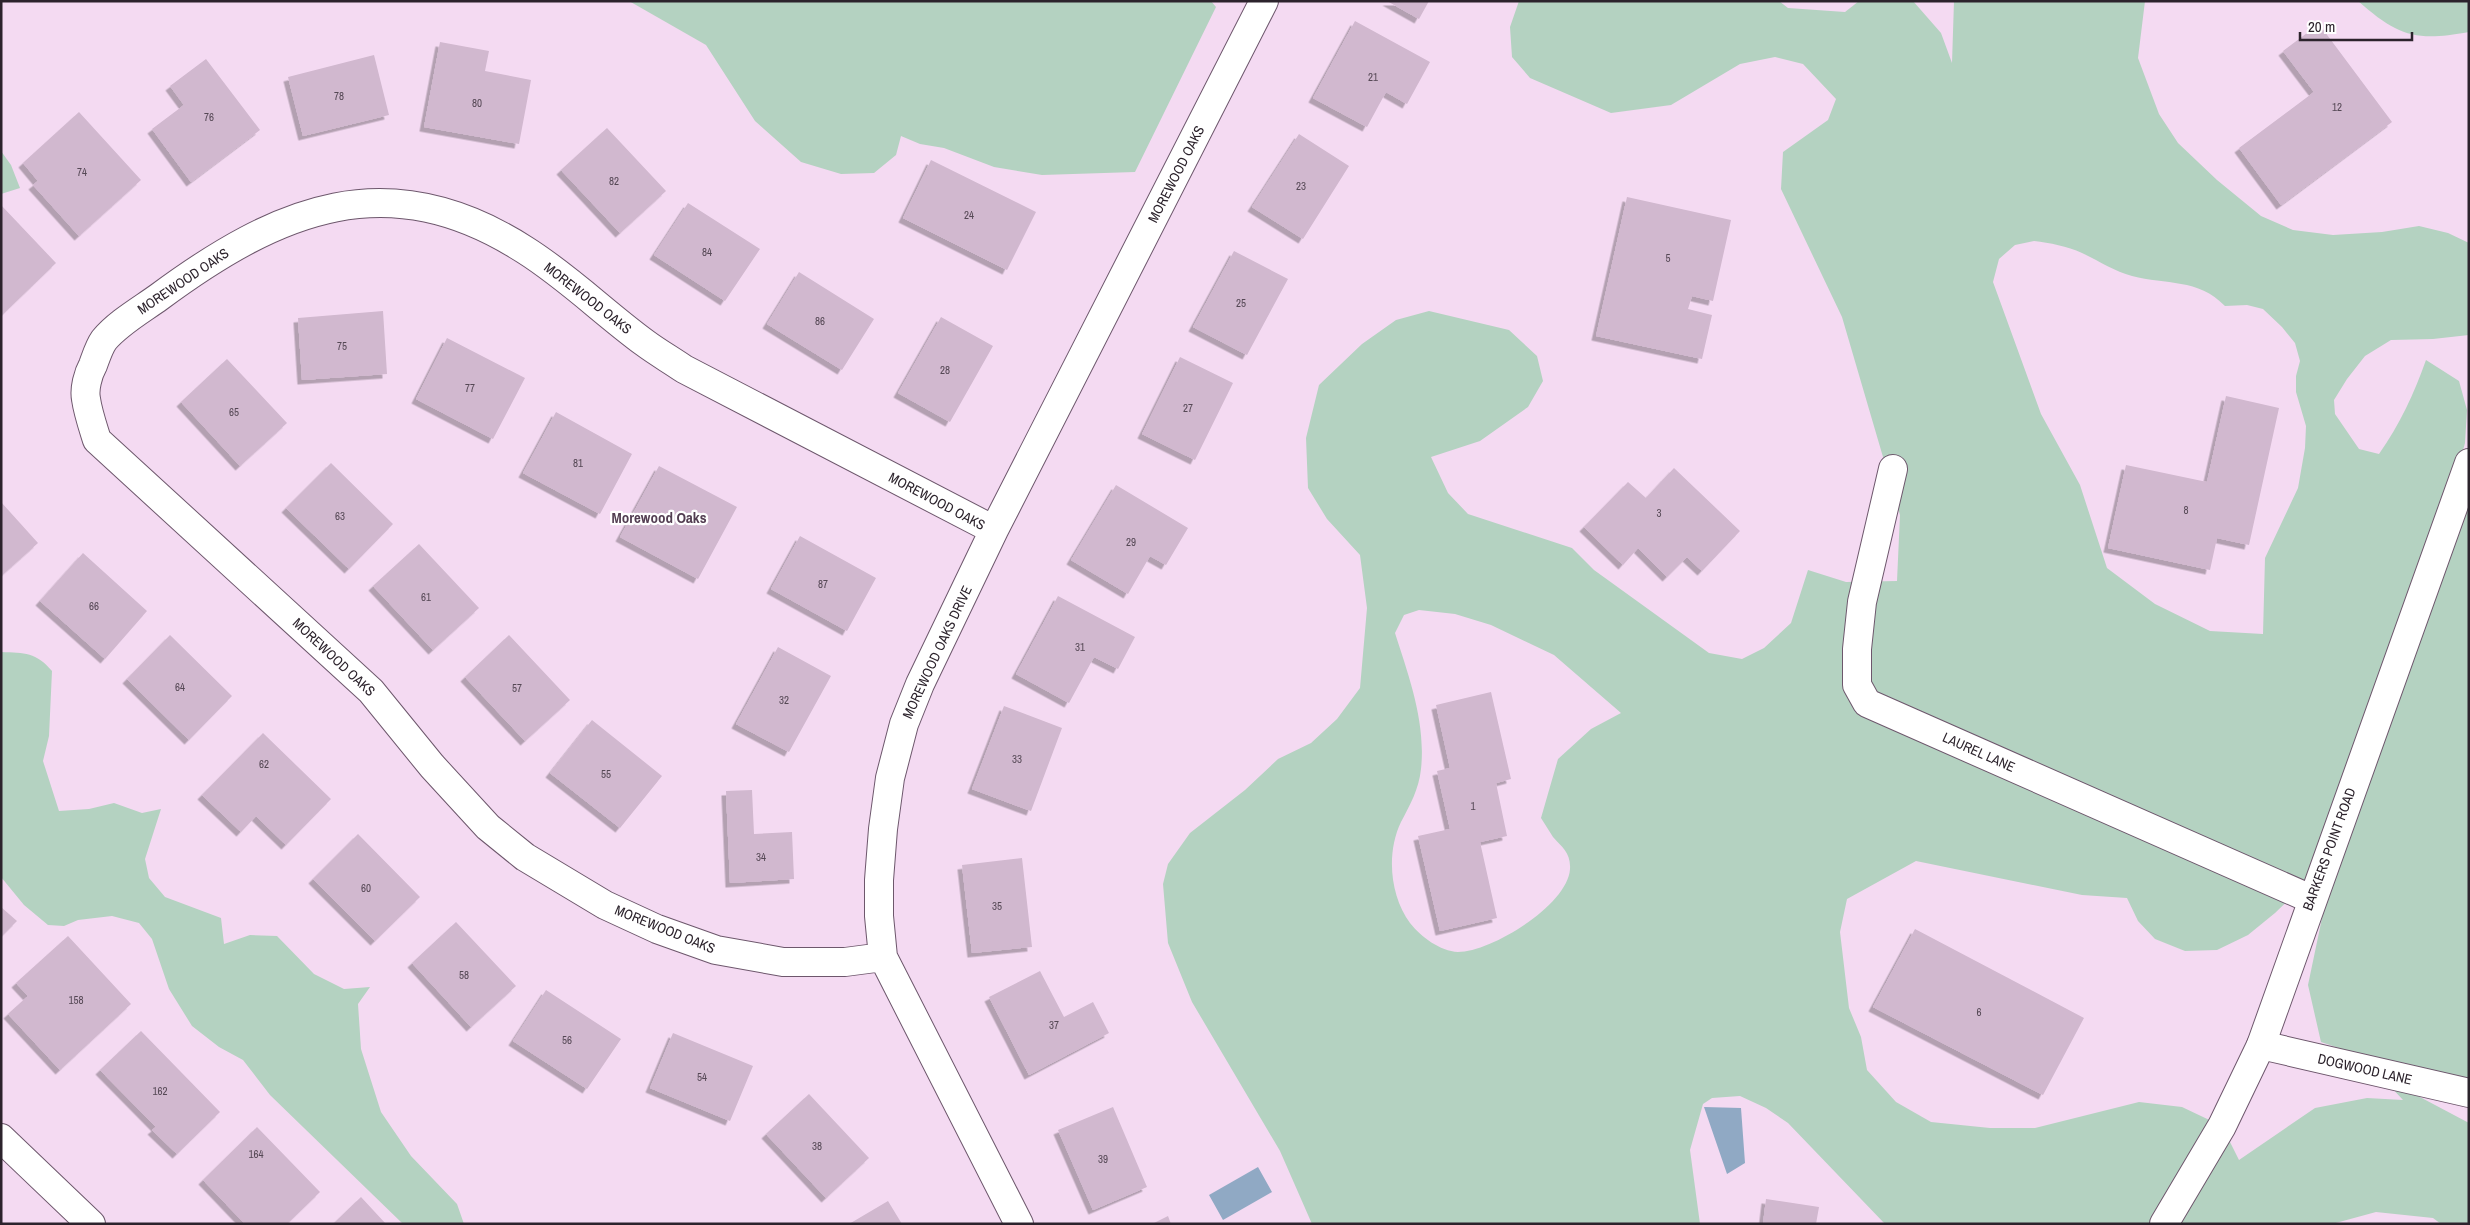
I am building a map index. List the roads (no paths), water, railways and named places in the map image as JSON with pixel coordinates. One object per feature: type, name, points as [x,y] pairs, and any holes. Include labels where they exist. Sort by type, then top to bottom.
[{"type":"street","name":"MOREWOOD OAKS","points":[[883,957],[845,962],[783,962],[716,950],[657,929],[605,905],[526,857],[488,827],[432,766],[372,691],[97,440],[85,397],[89,373],[104,341],[123,322],[207,261],[262,231],[303,215],[335,207],[376,203],[426,207],[455,214],[491,230],[526,250],[645,343],[684,369],[994,530],[1264,1]]},
{"type":"street","name":"BARKERS POINT ROAD","points":[[2164,1224],[2222,1126],[2260,1045],[2469,463]]},
{"type":"street","name":"LAUREL LANE","points":[[1893,469],[1862,602],[1857,649],[1857,685],[1867,702],[2311,899]]},
{"type":"street","name":"MOREWOOD OAKS DRIVE","points":[[883,957],[879,916],[879,880],[883,829],[895,754],[904,724],[920,684],[994,530]]},
{"type":"street","points":[[883,957],[1019,1224]]},
{"type":"street","name":"DOGWOOD LANE","points":[[2260,1045],[2469,1093]]},
{"type":"street","points":[[1,1138],[91,1224]]},
{"type":"water","points":[[1704,1107],[1741,1108],[1745,1163],[1727,1174]]},
{"type":"water","points":[[1258,1167],[1272,1192],[1223,1220],[1209,1195]]},
{"type":"district","name":"Morewood Oaks","points":[[659,518]]}]
